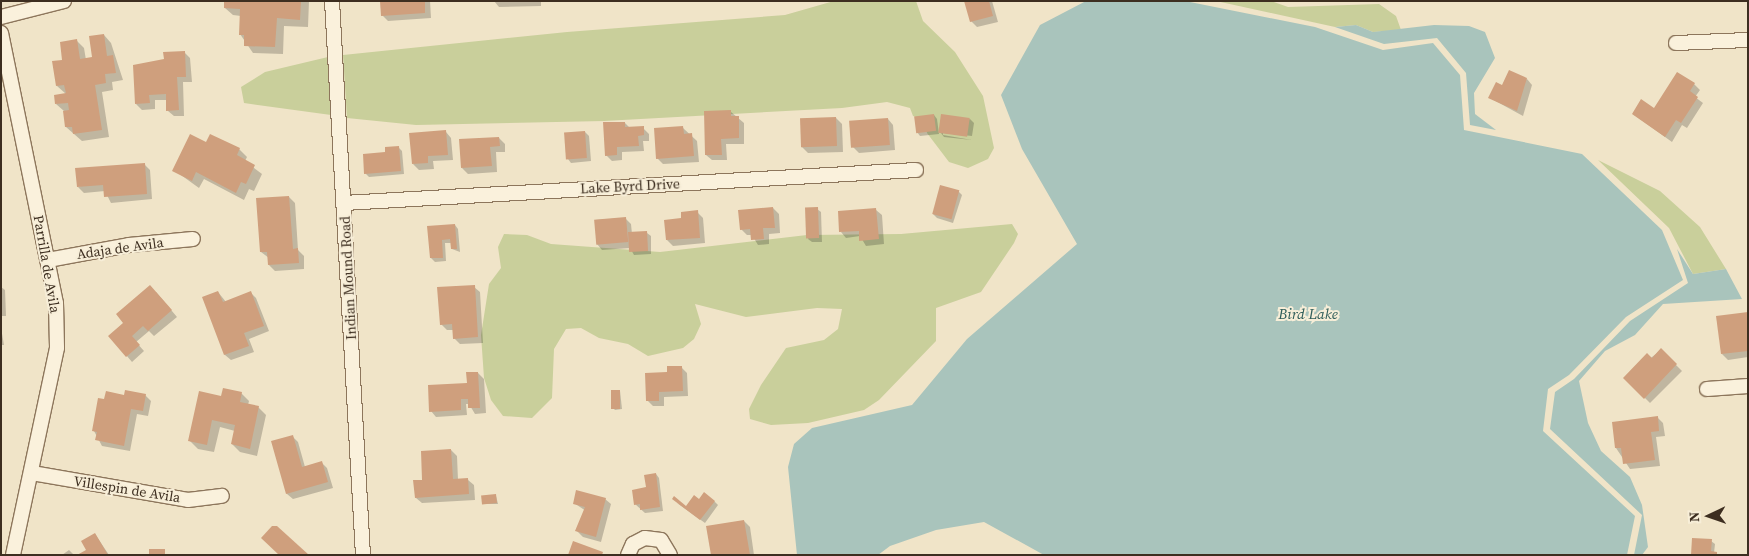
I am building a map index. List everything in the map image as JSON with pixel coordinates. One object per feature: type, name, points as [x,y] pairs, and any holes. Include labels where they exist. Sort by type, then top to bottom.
[{"type":"street","points":[[1,17],[64,1]]},
{"type":"street","name":"Indian Mound Road","points":[[332,1],[363,555]]},
{"type":"street","name":"Parrilla de Avila","points":[[1,32],[56,303],[57,348],[32,474],[13,555]]},
{"type":"street","points":[[1676,43],[1748,40]]},
{"type":"street","name":"Lake Byrd Drive","points":[[344,203],[916,170]]},
{"type":"street","name":"Adaja de Avila","points":[[48,260],[129,245],[194,239]]},
{"type":"street","points":[[1707,389],[1748,386]]},
{"type":"street","name":"Villespin de Avila","points":[[32,474],[188,500],[222,496]]},
{"type":"street","points":[[628,555],[633,544],[645,538],[661,540],[670,555]]},
{"type":"green space","points":[[834,1],[916,1],[923,21],[955,52],[983,96],[994,148],[988,159],[968,168],[949,162],[927,133],[924,120],[913,116],[910,108],[887,102],[842,108],[604,121],[416,125],[347,118],[343,55],[567,32],[785,15]]},
{"type":"green space","points":[[1216,1],[1271,1],[1288,7],[1379,4],[1396,16],[1401,30],[1373,32],[1356,25],[1335,27]]},
{"type":"green space","points":[[328,57],[331,115],[244,103],[241,87],[265,72]]},
{"type":"green space","points":[[1598,160],[1660,191],[1700,227],[1726,269],[1693,274],[1669,228]]},
{"type":"green space","points":[[1012,224],[1018,234],[1014,243],[981,292],[936,308],[936,341],[879,400],[864,410],[808,423],[771,425],[750,419],[749,409],[761,385],[786,348],[824,340],[838,329],[842,309],[817,308],[746,317],[695,304],[701,324],[694,339],[683,348],[648,356],[628,344],[599,338],[581,328],[566,329],[554,349],[552,398],[532,418],[503,416],[491,400],[484,378],[481,335],[489,284],[501,268],[498,247],[504,234],[527,235],[551,244],[660,252],[807,235],[901,234]]},
{"type":"water","name":"Bird Lake","points":[[1086,1],[1185,1],[1315,27],[1383,50],[1433,43],[1460,75],[1464,130],[1582,154],[1662,230],[1683,280],[1626,317],[1569,375],[1548,389],[1543,431],[1635,516],[1627,555],[1044,555],[984,522],[936,530],[890,546],[878,555],[797,555],[788,467],[794,444],[812,428],[912,405],[967,339],[1077,244],[1022,149],[1001,95],[1040,25]]},
{"type":"water","points":[[1356,25],[1373,32],[1434,25],[1469,26],[1485,32],[1495,58],[1474,93],[1475,114],[1496,130],[1470,125],[1466,73],[1437,38],[1384,44],[1335,27]]},
{"type":"water","points":[[1677,249],[1693,274],[1726,269],[1742,299],[1663,304],[1635,335],[1605,351],[1579,381],[1588,423],[1601,451],[1630,477],[1642,505],[1648,547],[1642,555],[1634,555],[1642,515],[1550,429],[1555,392],[1574,379],[1630,321],[1688,283]]},
{"type":"building","points":[[224,1],[301,1],[300,20],[277,18],[275,47],[244,46],[244,35],[239,35],[240,9],[224,8]]},
{"type":"building","points":[[380,1],[425,1],[425,13],[381,16]]},
{"type":"building","points":[[964,1],[989,1],[993,16],[970,22]]},
{"type":"building","points":[[104,34],[107,56],[113,55],[116,73],[105,74],[106,83],[95,85],[102,130],[73,134],[72,127],[65,127],[63,111],[69,110],[68,103],[55,104],[54,95],[66,93],[64,85],[56,86],[52,61],[62,60],[60,42],[77,39],[80,59],[92,57],[89,36]]},
{"type":"building","points":[[185,51],[186,77],[177,77],[179,110],[166,111],[166,94],[149,95],[150,103],[135,104],[133,65],[164,59],[163,52]]},
{"type":"building","points":[[1509,70],[1527,78],[1517,111],[1488,98],[1496,82],[1502,85]]},
{"type":"building","points":[[1677,72],[1695,83],[1690,91],[1698,97],[1681,123],[1676,120],[1665,137],[1632,114],[1641,99],[1654,108]]},
{"type":"building","points":[[731,110],[731,116],[739,116],[739,138],[721,139],[722,155],[705,155],[704,111]]},
{"type":"building","points":[[934,114],[936,131],[916,133],[914,116]]},
{"type":"building","points":[[941,114],[970,118],[967,137],[938,133]]},
{"type":"building","points":[[836,117],[837,146],[801,147],[800,118]]},
{"type":"building","points":[[888,118],[890,145],[851,148],[849,121]]},
{"type":"building","points":[[603,122],[625,122],[625,127],[644,126],[644,135],[638,136],[639,146],[617,147],[617,155],[605,156]]},
{"type":"building","points":[[683,126],[684,134],[692,133],[694,156],[656,159],[654,128]]},
{"type":"building","points":[[446,130],[448,155],[428,156],[428,163],[412,164],[409,133]]},
{"type":"building","points":[[585,131],[587,158],[566,159],[564,132]]},
{"type":"building","points":[[190,134],[206,142],[210,134],[240,148],[237,155],[255,165],[246,184],[241,182],[236,193],[196,172],[192,181],[172,171]]},
{"type":"building","points":[[499,137],[500,146],[490,147],[492,166],[461,168],[459,139]]},
{"type":"building","points":[[399,146],[401,171],[364,174],[363,154],[385,152],[385,147]]},
{"type":"building","points":[[145,163],[147,194],[104,197],[103,185],[77,187],[75,168]]},
{"type":"building","points":[[940,185],[959,190],[952,219],[932,214]]},
{"type":"building","points":[[289,196],[293,249],[298,248],[299,263],[268,265],[267,252],[260,252],[256,198]]},
{"type":"building","points":[[773,207],[775,228],[763,228],[764,239],[751,240],[750,229],[740,230],[738,210]]},
{"type":"building","points":[[805,207],[818,207],[819,238],[806,238]]},
{"type":"building","points":[[876,208],[879,239],[859,241],[859,231],[839,232],[838,211]]},
{"type":"building","points":[[698,210],[700,238],[666,240],[664,220],[681,218],[681,212]]},
{"type":"building","points":[[626,217],[628,242],[596,245],[594,220]]},
{"type":"building","points":[[455,224],[457,249],[451,249],[450,239],[442,240],[443,258],[430,258],[427,226]]},
{"type":"building","points":[[647,231],[648,251],[629,252],[628,232]]},
{"type":"building","points":[[150,285],[172,310],[148,331],[143,326],[132,336],[140,345],[126,357],[108,336],[123,323],[116,314]]},
{"type":"building","points":[[475,285],[478,337],[453,339],[452,324],[440,325],[437,287]]},
{"type":"building","points":[[218,291],[223,302],[251,291],[264,326],[244,333],[249,346],[224,355],[202,297]]},
{"type":"building","points":[[1748,312],[1748,351],[1721,354],[1716,316]]},
{"type":"building","points":[[1661,348],[1677,364],[1644,399],[1623,378],[1647,353],[1652,358]]},
{"type":"building","points":[[667,366],[682,366],[683,391],[659,392],[659,401],[646,401],[645,373],[667,372]]},
{"type":"building","points":[[466,372],[478,372],[480,408],[468,408],[468,399],[461,399],[461,410],[429,412],[428,385],[467,383]]},
{"type":"building","points":[[223,388],[242,392],[240,402],[259,406],[250,449],[231,444],[235,425],[212,420],[207,445],[188,441],[199,391],[221,396]]},
{"type":"building","points":[[125,390],[146,394],[143,411],[131,409],[124,446],[95,440],[97,432],[92,431],[98,398],[104,399],[106,391],[124,395]]},
{"type":"building","points":[[611,390],[620,390],[620,409],[611,409]]},
{"type":"building","points":[[1658,416],[1659,431],[1651,432],[1655,460],[1623,464],[1621,448],[1615,448],[1612,422]]},
{"type":"building","points":[[293,435],[302,467],[322,461],[328,482],[286,494],[271,441]]},
{"type":"building","points":[[451,449],[453,479],[468,478],[469,494],[415,498],[413,480],[422,480],[421,451]]},
{"type":"building","points":[[656,473],[660,507],[640,510],[640,504],[634,505],[632,490],[646,487],[644,475]]},
{"type":"building","points":[[576,490],[606,498],[596,537],[575,531],[585,507],[573,504]]},
{"type":"building","points":[[704,492],[715,501],[700,520],[672,499],[674,496],[686,506],[694,495],[699,499]]},
{"type":"building","points":[[496,494],[497,503],[482,505],[481,496]]},
{"type":"building","points":[[744,520],[750,555],[711,555],[706,526]]},
{"type":"building","points":[[272,526],[277,526],[309,555],[279,555],[261,538]]},
{"type":"building","points":[[95,533],[108,555],[77,555],[86,550],[81,541]]},
{"type":"building","points":[[1692,538],[1712,539],[1711,551],[1717,552],[1717,555],[1691,555]]},
{"type":"building","points":[[573,541],[603,552],[602,555],[568,555]]},
{"type":"building","points":[[149,549],[165,549],[165,555],[149,555]]}]
